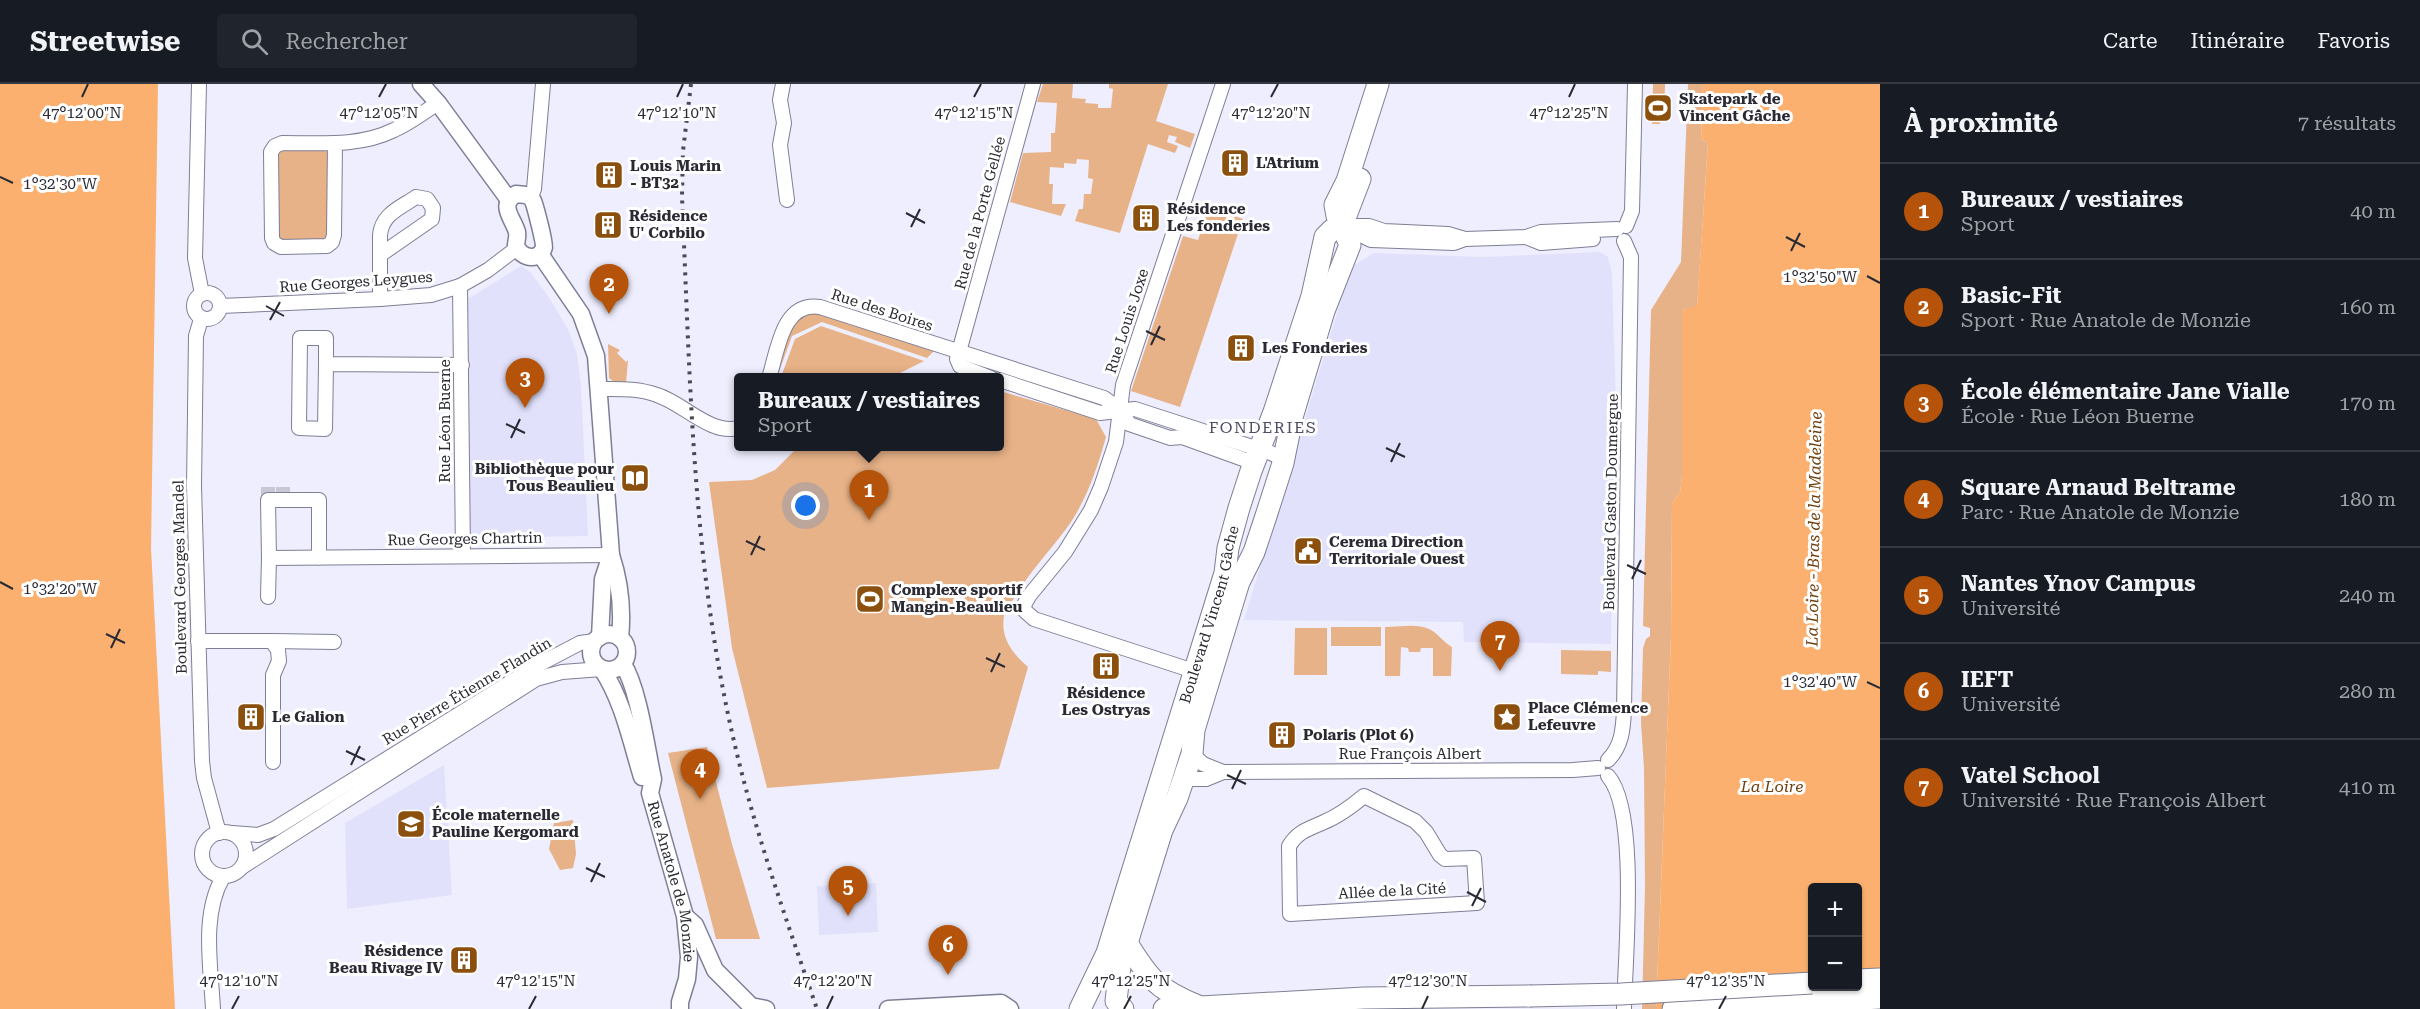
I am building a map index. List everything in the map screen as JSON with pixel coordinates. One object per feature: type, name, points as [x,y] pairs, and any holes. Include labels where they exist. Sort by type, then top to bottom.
[{"type":"main road","name":"Boulevard Vincent Gâche","points":[[1080,1009],[1107,953],[1203,673],[1239,582],[1254,552],[1284,459],[1293,414],[1314,342],[1350,245],[1335,206],[1347,181],[1378,84]]},
{"type":"main road","name":"Boulevard Vincent Gâche","points":[[1123,1009],[1116,1001],[1120,966],[1163,826],[1178,798],[1192,754],[1203,673],[1225,573],[1228,548],[1256,456],[1274,412],[1312,296],[1325,237],[1332,230],[1342,226],[1350,210],[1390,84]]},
{"type":"main road","points":[[1127,943],[1146,973],[1158,986],[1202,1007]]},
{"type":"main road","points":[[1862,980],[1880,979]]},
{"type":"main road","points":[[1164,1009],[1365,998],[1621,994],[1808,983]]},
{"type":"main road","points":[[1673,1009],[1880,998]]},
{"type":"street","points":[[199,84],[195,258],[202,294]]},
{"type":"street","points":[[422,84],[509,200]]},
{"type":"street","points":[[516,235],[517,223],[527,222],[533,204],[543,84]]},
{"type":"street","points":[[783,84],[780,100],[784,123],[780,145],[787,200]]},
{"type":"street","name":"Rue de la Porte Gellée","points":[[959,352],[1033,84]]},
{"type":"street","name":"Rue Louis Joxe","points":[[1203,673],[1034,619],[1025,611],[1024,605],[1065,552],[1091,510],[1116,442],[1123,385],[1223,84]]},
{"type":"street","name":"Boulevard Gaston Doumergue","points":[[1605,768],[1621,740],[1624,711],[1631,257],[1621,233],[1632,211],[1635,84]]},
{"type":"street","points":[[335,143],[332,242],[327,246],[281,247],[274,243],[272,238],[272,152],[275,146],[282,143],[335,143],[369,139],[392,131],[438,103]]},
{"type":"street","points":[[516,194],[526,195],[533,204],[540,232],[545,241],[544,250],[540,254],[527,257],[522,255],[507,212],[509,200],[516,194]]},
{"type":"street","points":[[380,255],[432,219],[434,208],[427,199],[416,197],[386,217],[381,224],[380,255],[380,299]]},
{"type":"street","points":[[1342,226],[1371,240],[1454,243],[1465,239],[1526,237],[1541,243],[1621,233]]},
{"type":"street","points":[[516,235],[531,228],[540,232]]},
{"type":"street","name":"Rue Georges Leygues","points":[[220,306],[431,295],[460,286],[488,270],[516,235]]},
{"type":"street","points":[[540,254],[581,314],[596,356],[611,555],[619,579],[620,638],[627,650],[623,664],[614,670],[602,669],[592,658],[591,651],[597,639],[603,579],[611,555]]},
{"type":"street","name":"Rue Léon Buerne","points":[[460,286],[463,555]]},
{"type":"street","points":[[202,294],[214,295],[220,306],[214,318],[201,319],[193,308],[195,299],[202,294]]},
{"type":"street","name":"Rue des Boires","points":[[771,373],[784,329],[791,316],[803,307],[820,307],[1104,398],[1121,410]]},
{"type":"street","name":"Boulevard Georges Mandel","points":[[201,319],[196,336],[194,486],[203,770],[225,833]]},
{"type":"street","points":[[300,338],[326,338],[326,364],[325,429],[299,429],[300,338]]},
{"type":"street","points":[[959,352],[957,359],[960,366],[978,373]]},
{"type":"street","points":[[326,364],[462,365]]},
{"type":"street","name":"Rue des Boires","points":[[1004,382],[1100,413],[1135,409],[1181,431],[1256,456],[1284,459]]},
{"type":"street","points":[[600,389],[649,392],[668,399],[717,427],[734,429]]},
{"type":"street","points":[[268,597],[268,500],[319,500],[319,558]]},
{"type":"street","name":"Rue Georges Chartrin","points":[[269,558],[611,555]]},
{"type":"street","points":[[597,639],[610,634],[620,638]]},
{"type":"street","name":"Rue Pierre Étienne Flandin","points":[[225,833],[258,835],[274,829],[537,665],[580,643],[597,639]]},
{"type":"street","points":[[198,641],[334,642]]},
{"type":"street","points":[[272,641],[278,650],[279,662],[273,675],[273,762]]},
{"type":"street","name":"Rue Anatole de Monzie","points":[[623,664],[630,675],[634,690],[653,779],[650,793],[685,916],[689,957],[680,1009]]},
{"type":"street","name":"Rue Pierre Étienne Flandin","points":[[242,867],[536,679],[562,672],[602,669]]},
{"type":"street","name":"Rue Anatole de Monzie","points":[[602,669],[622,713],[644,782],[651,788]]},
{"type":"street","name":"Rue François Albert","points":[[1192,754],[1203,764],[1223,772]]},
{"type":"street","points":[[1605,768],[1618,792],[1627,841],[1624,1009]]},
{"type":"street","name":"Rue François Albert","points":[[1184,779],[1206,779],[1223,772],[1605,768]]},
{"type":"street","points":[[1362,771],[1364,796]]},
{"type":"street","name":"Allée de la Cité","points":[[1364,796],[1415,821],[1426,832],[1445,859],[1474,858],[1477,903],[1290,914],[1289,846],[1295,837],[1306,829],[1343,812],[1364,796]]},
{"type":"street","points":[[225,833],[242,841],[246,856],[242,867],[234,874],[223,877],[211,873],[202,858],[205,842],[225,833]]},
{"type":"street","points":[[213,1009],[210,925],[218,886],[223,877]]},
{"type":"street","points":[[685,916],[695,925],[715,970],[751,1006],[766,1009]]},
{"type":"street","points":[[888,1009],[1001,1004],[1010,1009]]},
{"type":"shaded area","points":[[1043,84],[1073,84],[1072,98],[1086,99],[1085,103],[1098,104],[1098,108],[1111,108],[1113,89],[1109,88],[1109,84],[1168,84],[1156,121],[1195,134],[1190,148],[1175,142],[1177,137],[1169,135],[1167,142],[1178,146],[1175,153],[1148,144],[1120,233],[1075,221],[1079,209],[1083,209],[1084,194],[1091,194],[1093,179],[1088,178],[1089,160],[1077,159],[1076,164],[1064,163],[1064,168],[1050,167],[1049,184],[1053,184],[1052,204],[1066,204],[1061,216],[1010,202],[1023,153],[1051,152],[1051,133],[1055,133],[1057,103],[1037,102]]},
{"type":"shaded area","name":"Skatepark de Vincent Gâche","points":[[1653,84],[1665,84],[1664,118],[1661,118],[1660,124],[1652,124]]},
{"type":"shaded area","points":[[1688,84],[1703,84],[1701,139],[1708,143],[1697,307],[1682,310],[1682,477],[1680,492],[1672,503],[1671,636],[1656,1009],[1642,1009],[1645,887],[1644,768],[1641,723],[1643,648],[1646,639],[1650,636],[1650,628],[1643,626],[1651,310],[1681,262]]},
{"type":"shaded area","points":[[284,146],[322,146],[330,156],[330,232],[324,239],[278,239],[278,154]]},
{"type":"shaded area","points":[[1209,207],[1243,219],[1180,407],[1131,391],[1183,236],[1198,240]]},
{"type":"shaded area","points":[[1600,252],[1608,257],[1612,273],[1616,407],[1611,644],[1464,642],[1463,622],[1244,620],[1351,267],[1374,253],[1482,257]]},
{"type":"shaded area","points":[[521,266],[531,273],[548,296],[568,329],[577,354],[581,385],[588,536],[469,538],[468,299]]},
{"type":"shaded area","points":[[817,311],[934,351],[927,358],[822,322],[792,336],[778,373],[776,373],[792,324],[798,317]]},
{"type":"shaded area","points":[[821,326],[924,361],[900,373],[782,373],[795,339]]},
{"type":"shaded area","points":[[608,344],[620,350],[617,353],[626,362],[628,360],[626,383],[614,382],[609,378]]},
{"type":"shaded area","name":"Complexe sportif Mangin-Beaulieu","points":[[1004,392],[1096,419],[1106,437],[1085,496],[1073,519],[1025,581],[1005,614],[1003,624],[1009,645],[1028,667],[999,769],[767,788],[732,648],[709,482],[752,480],[775,470],[794,451],[1004,451]]},
{"type":"shaded area","points":[[1419,626],[1435,633],[1452,647],[1451,676],[1433,676],[1433,648],[1421,648],[1420,652],[1409,652],[1408,648],[1401,647],[1400,676],[1385,676],[1385,627]]},
{"type":"shaded area","points":[[1331,627],[1381,627],[1381,646],[1331,646]]},
{"type":"shaded area","points":[[1295,628],[1327,628],[1327,675],[1294,675]]},
{"type":"shaded area","points":[[1561,650],[1611,651],[1611,672],[1598,671],[1598,675],[1561,674]]},
{"type":"shaded area","points":[[707,747],[760,939],[716,939],[668,753]]},
{"type":"shaded area","points":[[444,765],[452,895],[347,909],[345,823]]},
{"type":"shaded area","points":[[573,820],[576,854],[573,868],[560,870],[549,849],[554,823]]},
{"type":"shaded area","points":[[876,883],[878,932],[819,935],[817,886]]},
{"type":"water","points":[[0,84],[158,84],[151,548],[175,1009],[0,1009]]},
{"type":"water","name":"La Loire","points":[[1703,84],[1880,84],[1880,1009],[1656,1009],[1671,636],[1672,503],[1680,492],[1682,477],[1682,310],[1697,306],[1708,143],[1701,139]]},
{"type":"tunnel","points":[[268,487],[268,500]]},
{"type":"tunnel","points":[[283,487],[283,500]]},
{"type":"railway","points":[[691,84],[683,151],[682,197],[695,464],[708,597],[718,662],[739,764],[770,870],[817,1009]]},
{"type":"place","name":"Skatepark de Vincent Gâche","points":[[1658,108]]},
{"type":"place","name":"L'Atrium","points":[[1235,163]]},
{"type":"place","name":"Louis Marin - BT32","points":[[609,175]]},
{"type":"place","name":"Résidence Les fonderies","points":[[1146,218]]},
{"type":"place","name":"Résidence U' Corbilo","points":[[608,225]]},
{"type":"place","name":"Basic-Fit","points":[[609,314]]},
{"type":"place","name":"Les Fonderies","points":[[1241,348]]},
{"type":"place","name":"École élémentaire Jane Vialle","points":[[525,408]]},
{"type":"place","name":"Bibliothèque pour Tous Beaulieu","points":[[635,478]]},
{"type":"place","name":"Bureaux / vestiaires","points":[[869,520]]},
{"type":"place","name":"Cerema Direction Territoriale Ouest","points":[[1308,551]]},
{"type":"place","name":"Complexe sportif Mangin-Beaulieu","points":[[870,599]]},
{"type":"place","name":"Résidence Les Ostryas","points":[[1106,666]]},
{"type":"place","name":"Vatel School","points":[[1500,671]]},
{"type":"place","name":"Le Galion","points":[[251,717]]},
{"type":"place","name":"Place Clémence Lefeuvre","points":[[1507,717]]},
{"type":"place","name":"Polaris (Plot 6)","points":[[1282,735]]},
{"type":"place","name":"Square Arnaud Beltrame","points":[[700,799]]},
{"type":"place","name":"École maternelle Pauline Kergomard","points":[[411,824]]},
{"type":"place","name":"Nantes Ynov Campus","points":[[848,916]]},
{"type":"place","name":"Résidence Beau Rivage IV","points":[[464,960]]},
{"type":"place","name":"IEFT","points":[[948,975]]},
{"type":"district","name":"FONDERIES","points":[[1263,427]]},
{"type":"water label","name":"La Loire - Bras de la Madeleine","points":[[1814,529]]}]
